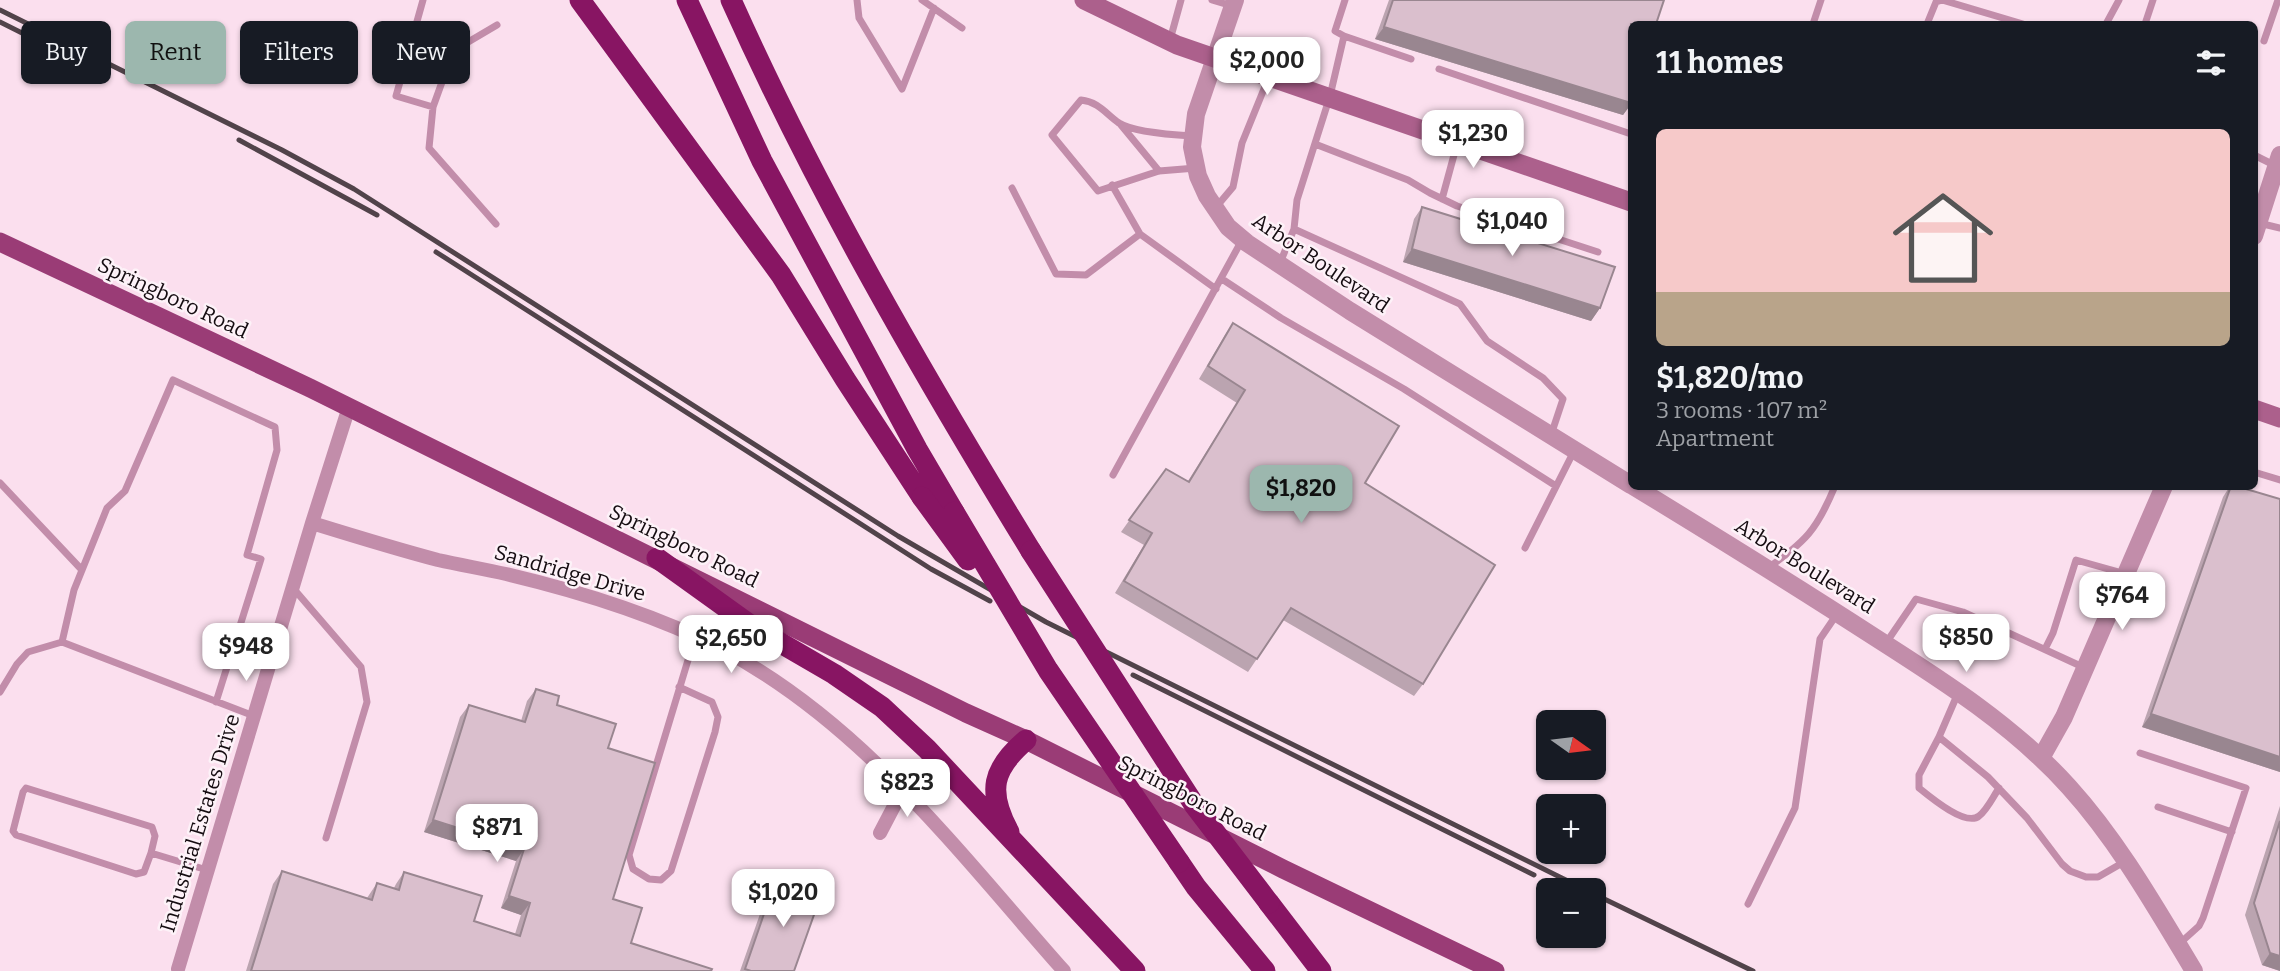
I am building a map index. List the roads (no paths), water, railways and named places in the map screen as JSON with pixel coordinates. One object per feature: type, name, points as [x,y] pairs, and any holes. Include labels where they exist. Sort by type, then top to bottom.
[{"type":"highway","points":[[580,0],[781,275],[922,497],[1048,670],[1196,887],[1265,971]]},
{"type":"highway","points":[[687,0],[762,161],[917,449],[1048,670]]},
{"type":"highway","points":[[731,0],[773,94],[940,403],[1031,551],[1195,806],[1321,971]]},
{"type":"highway","points":[[657,558],[753,627],[834,674],[882,707],[927,749],[1135,971]]},
{"type":"highway","points":[[1019,849],[1000,814],[996,787],[998,772],[1007,756],[1026,740]]},
{"type":"main road","points":[[1084,0],[1169,41],[1628,201]]},
{"type":"main road","name":"Springboro Road","points":[[0,242],[349,407],[1494,971]]},
{"type":"main road","points":[[2258,410],[2280,418]]},
{"type":"street","name":"Arbor Boulevard","points":[[1234,3],[1196,114],[1192,136],[1196,168],[1214,209],[1228,227],[1243,240],[1385,333],[1628,484]]},
{"type":"street","points":[[2258,223],[2278,160]]},
{"type":"street","name":"Industrial Estates Drive","points":[[178,970],[292,587],[349,407]]},
{"type":"street","name":"Arbor Boulevard","points":[[1639,490],[1886,644],[1986,711],[2041,758],[2070,788],[2125,862],[2194,971]]},
{"type":"street","points":[[2041,758],[2064,717],[2162,490]]},
{"type":"street","name":"Sandridge Drive","points":[[312,523],[426,556],[567,590],[695,637],[759,671],[796,695],[842,731],[903,789],[1064,971]]},
{"type":"street","points":[[880,833],[903,789]]},
{"type":"lane","points":[[423,0],[396,96],[433,107]]},
{"type":"lane","points":[[857,0],[859,18],[902,89],[934,8]]},
{"type":"lane","points":[[922,0],[962,28]]},
{"type":"lane","points":[[1169,41],[1181,0]]},
{"type":"lane","points":[[1212,0],[1234,3]]},
{"type":"lane","points":[[1345,0],[1335,30],[1344,36],[1411,59]]},
{"type":"lane","points":[[1814,21],[1821,0]]},
{"type":"lane","points":[[1928,21],[1939,0],[2012,21]]},
{"type":"lane","points":[[2108,21],[2119,0]]},
{"type":"lane","points":[[2146,21],[2153,0]]},
{"type":"lane","points":[[2264,41],[2278,0]]},
{"type":"lane","points":[[496,224],[429,148],[433,107],[458,48],[497,24]]},
{"type":"lane","points":[[1279,264],[1294,229],[1297,200],[1330,96],[1344,36]]},
{"type":"lane","points":[[1439,69],[1628,133]]},
{"type":"lane","points":[[1214,209],[1233,187],[1242,143],[1270,76]]},
{"type":"lane","points":[[1159,171],[1121,124],[1103,108],[1088,101],[1081,100],[1052,135],[1098,191],[1159,171],[1196,168]]},
{"type":"lane","points":[[1121,124],[1166,135],[1192,136]]},
{"type":"lane","points":[[1442,199],[1458,143]]},
{"type":"lane","points":[[1315,144],[1408,180],[1442,199],[1532,232],[1598,252]]},
{"type":"lane","points":[[2258,156],[2278,160]]},
{"type":"lane","points":[[1112,185],[1140,234],[1216,289]]},
{"type":"lane","points":[[1012,188],[1056,274],[1086,275],[1140,234]]},
{"type":"lane","points":[[2258,229],[2280,228]]},
{"type":"lane","points":[[1294,229],[1460,304],[1487,341],[1543,378],[1563,400],[1551,436]]},
{"type":"lane","points":[[1113,475],[1243,240]]},
{"type":"lane","points":[[1222,279],[1281,318],[1404,388],[1556,486]]},
{"type":"lane","points":[[62,642],[74,590],[107,508],[125,491],[173,380],[275,427],[277,450],[247,555],[261,559],[216,702]]},
{"type":"lane","points":[[1525,548],[1574,450]]},
{"type":"lane","points":[[2258,472],[2280,480]]},
{"type":"lane","points":[[0,483],[82,570]]},
{"type":"lane","points":[[1767,569],[1799,545],[1812,531],[1822,517],[1833,490]]},
{"type":"lane","points":[[2045,649],[2053,633],[2076,561],[2126,574]]},
{"type":"lane","points":[[292,587],[361,667],[367,702],[326,838]]},
{"type":"lane","points":[[1886,644],[1916,599],[1963,612],[2085,667]]},
{"type":"lane","points":[[1748,904],[1795,808],[1819,639],[1838,613]]},
{"type":"lane","points":[[679,687],[712,702],[718,717],[671,871],[661,880],[649,879],[633,869],[629,855],[679,687],[695,637]]},
{"type":"lane","points":[[0,692],[17,664],[28,652],[62,642],[254,716]]},
{"type":"lane","points":[[1958,692],[1919,775],[1919,788],[1964,818],[1975,819],[1999,788]]},
{"type":"lane","points":[[1939,737],[1977,765],[2027,818],[2070,871],[2086,877],[2098,877],[2125,862]]},
{"type":"lane","points":[[2140,753],[2245,786],[2203,918],[2199,926],[2178,945]]},
{"type":"lane","points":[[26,788],[152,827],[155,836],[151,853],[144,872],[136,874],[16,835],[13,831],[23,792],[26,788]]},
{"type":"lane","points":[[2158,807],[2232,832]]},
{"type":"lane","points":[[151,853],[208,870]]},
{"type":"railway","points":[[0,10],[282,150],[354,189],[898,536],[1046,622],[1562,878]]},
{"type":"railway","points":[[0,22],[21,32]]},
{"type":"railway","points":[[239,140],[377,215]]},
{"type":"railway","points":[[436,252],[931,569],[990,601]]},
{"type":"railway","points":[[1133,675],[1534,875]]},
{"type":"railway","points":[[1606,900],[1753,971]]}]
